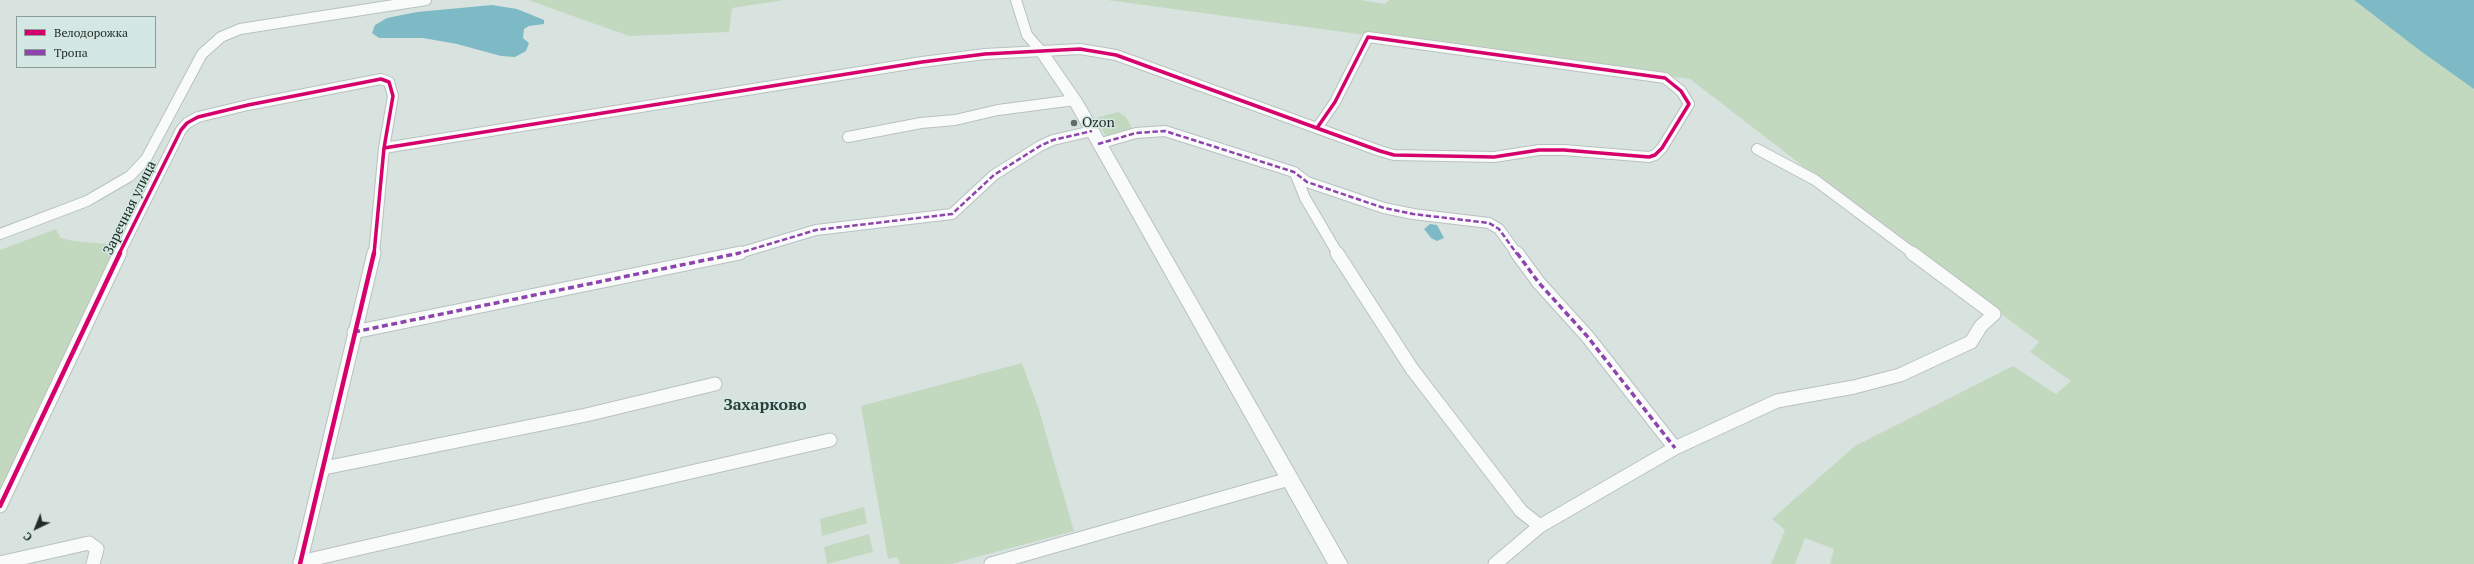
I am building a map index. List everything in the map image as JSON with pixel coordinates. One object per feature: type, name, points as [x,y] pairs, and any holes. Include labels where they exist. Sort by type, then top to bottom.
[{"type":"street","points":[[0,234],[88,201],[108,191],[130,176],[146,159],[202,54],[221,38],[240,29],[426,0]]},
{"type":"street","points":[[1016,0],[1027,35],[1041,51],[1075,100],[1338,564]]},
{"type":"street","points":[[830,440],[300,563],[324,468],[354,332],[375,251],[384,148],[922,62],[985,54],[1080,49],[1102,51],[1317,128],[1394,155],[1494,157],[1539,150],[1564,150],[1649,157],[1655,155],[1662,148],[1688,104],[1681,91],[1665,78],[1368,37],[1335,102],[1317,128]]},
{"type":"street","name":"Заречная улица","points":[[0,506],[119,254],[180,130],[187,122],[248,105],[381,79],[389,82],[393,96],[384,148]]},
{"type":"street","points":[[848,137],[921,123],[955,120],[998,110],[1075,100]]},
{"type":"street","points":[[354,332],[726,257],[816,230],[870,222],[952,214],[994,175],[1040,146],[1053,140],[1165,131],[1294,172],[1307,182],[1384,208],[1413,214],[1477,220],[1499,229],[1539,284],[1587,336],[1675,448]]},
{"type":"street","points":[[1495,564],[1540,526],[1675,448],[1777,402],[1818,392],[1854,387],[1900,375],[1971,342],[1981,326],[1994,314],[1815,180],[1757,149]]},
{"type":"street","points":[[1294,172],[1305,198],[1351,278],[1412,369],[1521,511],[1540,526]]},
{"type":"street","points":[[324,468],[578,417],[715,384]]},
{"type":"street","points":[[991,564],[1289,479]]},
{"type":"street","points":[[0,563],[89,543],[93,544],[97,549],[93,564]]},
{"type":"green space","points":[[528,0],[784,0],[732,8],[729,32],[629,36]]},
{"type":"green space","points":[[1107,0],[1360,0],[1385,4],[1389,0],[2354,0],[2474,89],[2474,564],[1830,564],[1834,549],[1805,538],[1795,564],[1771,564],[1785,530],[1772,519],[1855,446],[2013,366],[2056,394],[2071,381],[2030,352],[2039,342],[1843,197],[1690,79]]},
{"type":"green space","points":[[1118,112],[1126,117],[1134,132],[1107,138],[1096,118]]},
{"type":"green space","points":[[56,229],[61,238],[73,241],[119,245],[0,491],[0,250]]},
{"type":"green space","points":[[1022,363],[1039,410],[1074,531],[951,564],[900,564],[897,557],[888,559],[861,406]]},
{"type":"green space","points":[[864,507],[867,523],[822,536],[820,519]]},
{"type":"green space","points":[[869,534],[873,552],[827,564],[824,547]]},
{"type":"water","points":[[2354,0],[2474,0],[2474,89],[2422,52]]},
{"type":"water","points":[[492,5],[517,9],[544,20],[544,24],[529,26],[524,29],[523,38],[529,43],[526,51],[515,57],[501,56],[457,44],[423,38],[379,38],[372,33],[375,25],[387,18],[417,12]]},
{"type":"water","points":[[1430,224],[1437,225],[1444,238],[1437,241],[1431,238],[1424,229]]},
{"type":"marked path","points":[[354,332],[726,257],[816,230],[870,222],[952,214],[994,175],[1040,146],[1053,140],[1092,131]]},
{"type":"marked path","points":[[1098,144],[1136,133],[1165,131],[1294,172],[1307,182],[1384,208],[1413,214],[1477,220],[1489,223],[1499,229],[1539,283],[1587,336],[1675,448]]},
{"type":"cycle path","points":[[384,148],[922,62],[985,54],[1080,49],[1102,51],[1116,55],[1380,151],[1394,155],[1494,157],[1539,150],[1564,150],[1649,157],[1655,155],[1662,148],[1689,104],[1681,91],[1665,78],[1368,37],[1335,102],[1317,128]]},
{"type":"cycle path","points":[[0,506],[113,267],[181,130],[187,123],[198,117],[248,105],[381,79],[389,82],[393,96],[384,148],[375,251],[354,332],[300,564]]},
{"type":"place","name":"Ozon","points":[[1074,123]]},
{"type":"district","name":"Захарково","points":[[765,405]]}]
